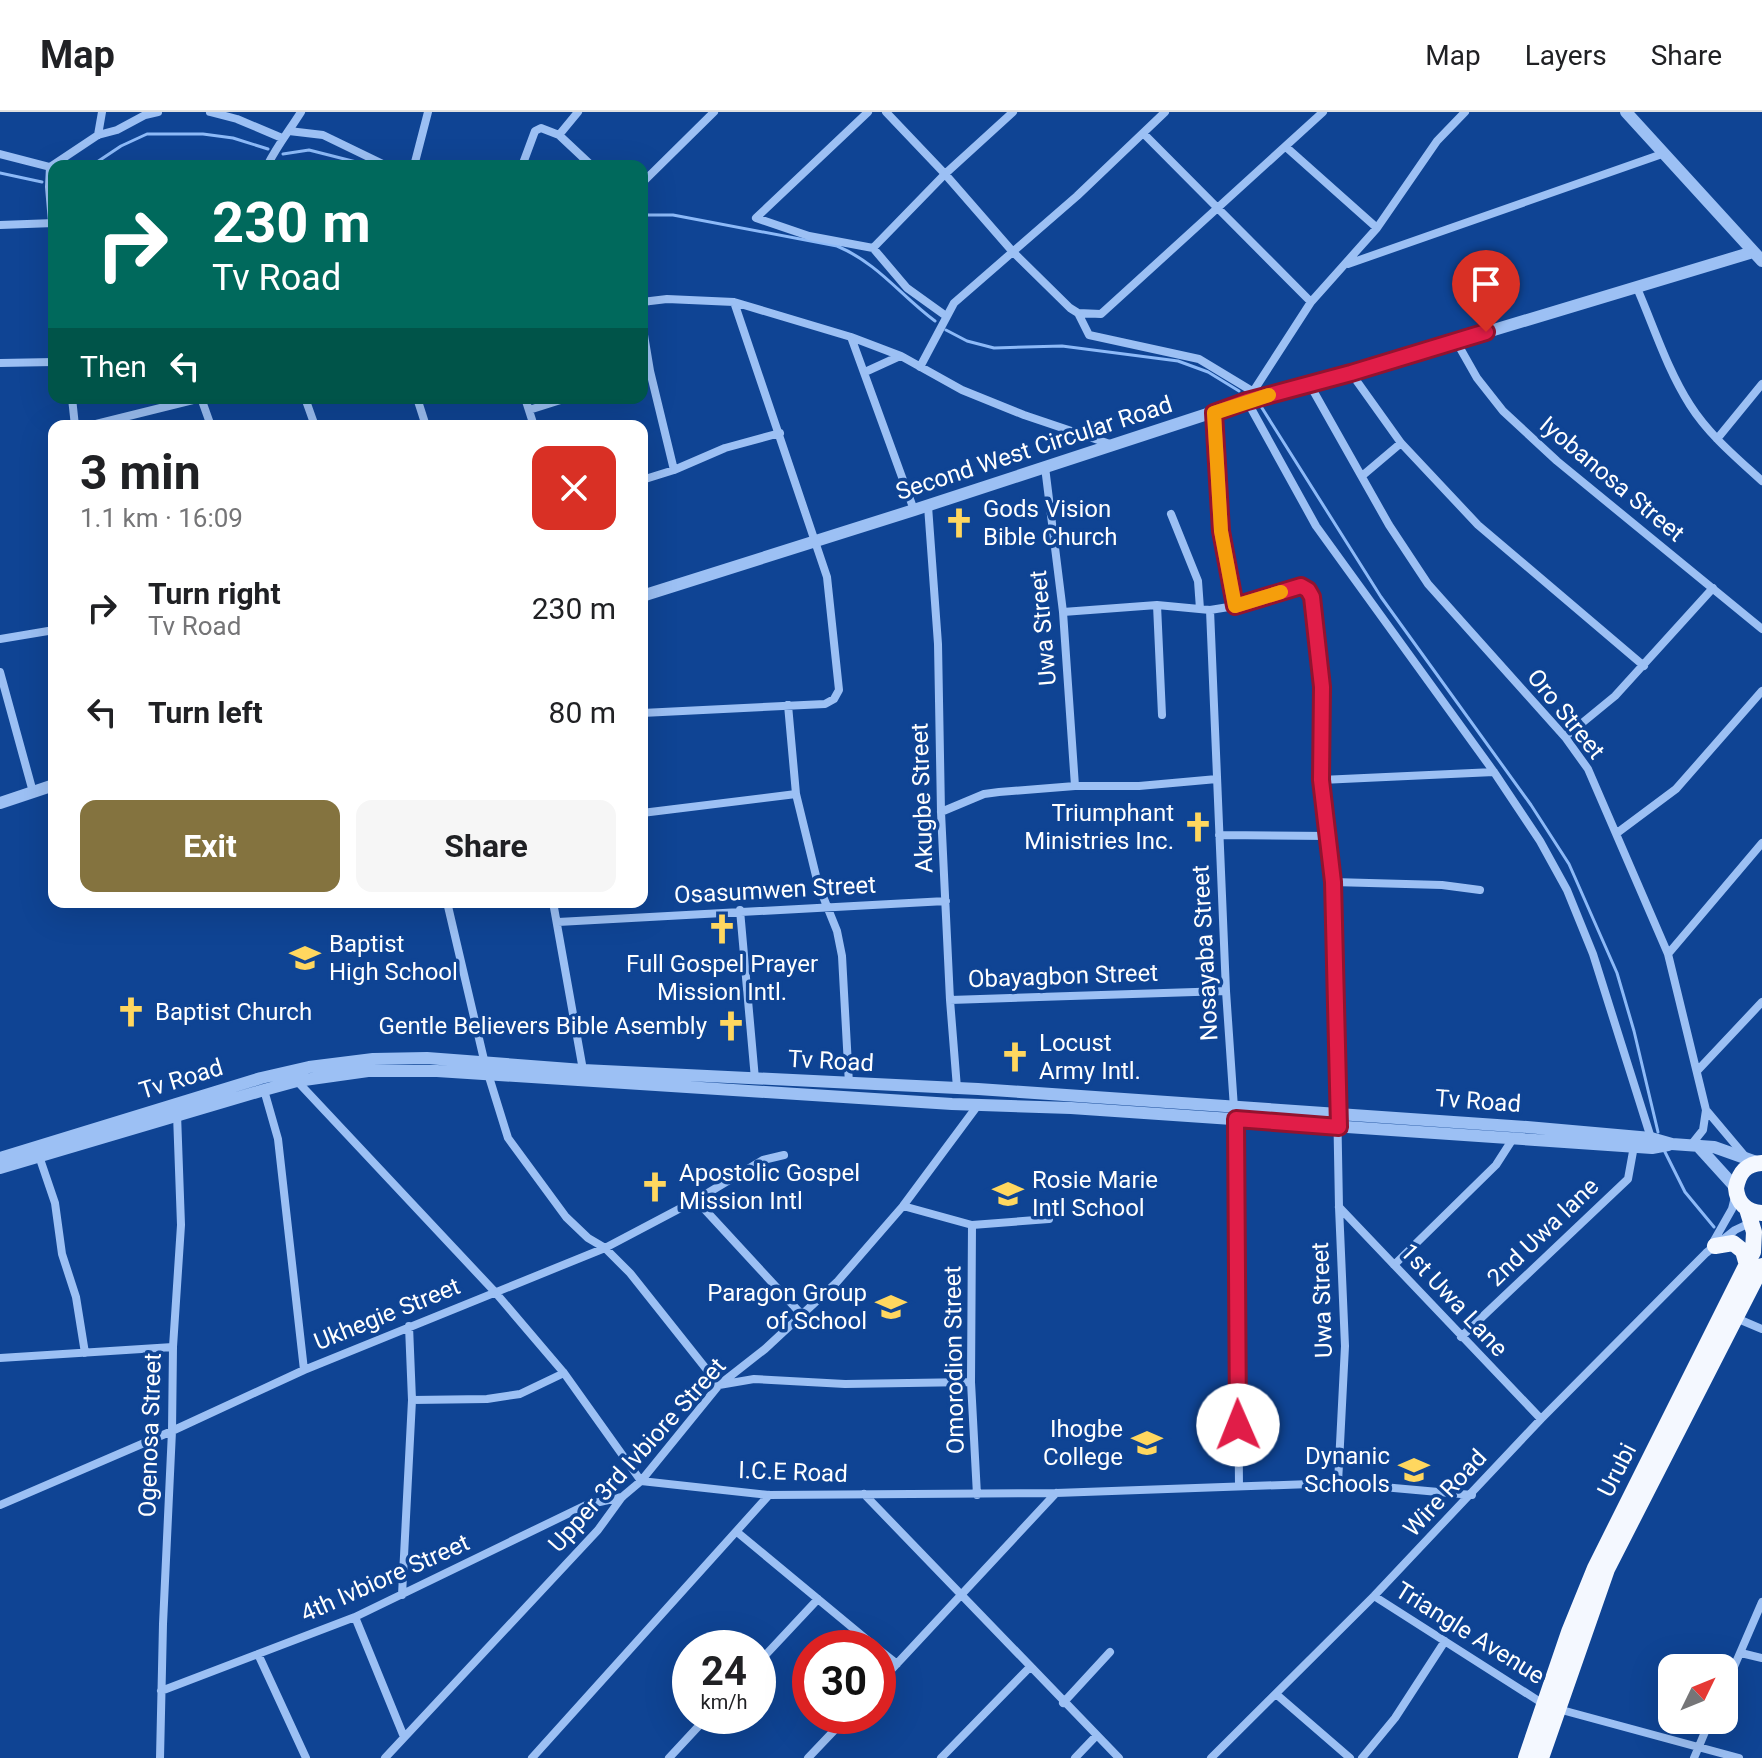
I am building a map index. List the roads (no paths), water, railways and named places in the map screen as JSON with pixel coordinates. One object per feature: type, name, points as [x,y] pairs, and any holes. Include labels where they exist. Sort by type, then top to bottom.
[{"type":"highway","points":[[1755,1160],[1742,1170],[1736,1191],[1755,1214]]},
{"type":"highway","name":"Urubi","points":[[1526,1758],[1551,1706],[1607,1569],[1745,1298],[1755,1268],[1755,1214]]},
{"type":"highway","points":[[1710,1249],[1733,1243],[1755,1268],[1762,1256]]},
{"type":"highway","name":"Urubi","points":[[1541,1758],[1569,1632],[1595,1568],[1755,1268]]},
{"type":"street","points":[[98,135],[102,112]]},
{"type":"street","points":[[60,160],[98,135],[158,112]]},
{"type":"street","points":[[210,112],[237,119],[282,138]]},
{"type":"street","points":[[270,160],[301,112]]},
{"type":"street","points":[[416,160],[428,112]]},
{"type":"street","points":[[559,135],[578,112]]},
{"type":"street","points":[[648,177],[714,112]]},
{"type":"street","points":[[868,112],[756,218],[809,236],[873,248],[907,288],[946,316]]},
{"type":"street","points":[[886,112],[1013,252],[1078,313],[1089,335],[1199,359],[1249,396],[1316,526],[1494,772],[1540,841],[1567,890],[1593,954],[1651,1138]]},
{"type":"street","points":[[873,248],[945,174],[1013,112]]},
{"type":"street","points":[[920,367],[954,303],[1165,112]]},
{"type":"street","points":[[1078,313],[1101,314],[1323,112]]},
{"type":"street","points":[[1249,396],[1311,302],[1377,228],[1437,141],[1465,112]]},
{"type":"street","points":[[1626,112],[1759,254]]},
{"type":"street","points":[[524,160],[535,131],[541,128],[559,135],[586,160]]},
{"type":"street","points":[[289,131],[323,135],[375,160]]},
{"type":"street","points":[[1143,133],[1311,302]]},
{"type":"street","points":[[1286,147],[1377,228]]},
{"type":"street","points":[[1345,265],[1665,153]]},
{"type":"street","points":[[0,154],[48,166]]},
{"type":"street","points":[[0,225],[48,223]]},
{"type":"street","name":"Second West Circular Road","points":[[648,594],[1214,413],[1249,396],[1310,385],[1759,254]]},
{"type":"street","points":[[1637,288],[1675,379],[1691,408],[1717,439],[1762,481]]},
{"type":"street","points":[[648,301],[667,299],[734,302],[851,337],[901,356],[962,390],[1111,445]]},
{"type":"street","points":[[648,713],[825,704],[834,699],[839,690],[827,577],[734,302]]},
{"type":"street","points":[[851,337],[914,510]]},
{"type":"street","name":"Iyobanosa Street","points":[[1456,341],[1477,378],[1503,411],[1557,461],[1762,629]]},
{"type":"street","points":[[865,372],[901,356]]},
{"type":"street","points":[[0,363],[48,362]]},
{"type":"street","points":[[1351,373],[1401,443],[1478,525],[1644,666]]},
{"type":"street","points":[[648,379],[674,470]]},
{"type":"street","points":[[1717,439],[1762,384]]},
{"type":"street","name":"Oro Street","points":[[1310,385],[1389,525],[1428,584],[1565,737],[1588,769],[1668,954],[1706,1110],[1755,1160]]},
{"type":"street","points":[[112,420],[177,404]]},
{"type":"street","points":[[527,404],[532,420]]},
{"type":"street","points":[[529,410],[548,404]]},
{"type":"street","points":[[1063,612],[1157,605],[1210,610],[1235,606],[1221,531],[1214,413]]},
{"type":"street","points":[[648,478],[725,448],[780,433]]},
{"type":"street","points":[[1362,476],[1401,443]]},
{"type":"street","name":"Uwa Street","points":[[1045,467],[1063,612],[1075,786]]},
{"type":"street","name":"Akugbe Street","points":[[928,506],[938,644],[941,812],[957,1088]]},
{"type":"street","points":[[1171,514],[1193,566],[1200,609]]},
{"type":"street","name":"Uwa Street","points":[[1235,606],[1301,586],[1312,597],[1322,687],[1321,780],[1333,882],[1339,1207],[1345,1346],[1338,1483]]},
{"type":"street","points":[[1565,737],[1615,696],[1713,588]]},
{"type":"street","points":[[1157,605],[1162,715]]},
{"type":"street","name":"Nosayaba Street","points":[[1210,610],[1226,991],[1235,1113],[1239,1486]]},
{"type":"street","points":[[0,639],[48,631]]},
{"type":"street","points":[[0,672],[33,792]]},
{"type":"street","points":[[1617,833],[1676,789],[1762,691]]},
{"type":"street","points":[[788,705],[796,794],[842,956],[849,1084]]},
{"type":"street","points":[[1321,780],[1494,772]]},
{"type":"street","points":[[941,812],[984,794],[1217,779]]},
{"type":"street","points":[[0,803],[48,787]]},
{"type":"street","points":[[648,812],[796,794]]},
{"type":"street","points":[[1219,835],[1329,836]]},
{"type":"street","points":[[1668,954],[1762,843]]},
{"type":"street","points":[[1333,882],[1442,885],[1480,890]]},
{"type":"street","name":"Osasumwen Street","points":[[558,922],[946,901]]},
{"type":"street","points":[[448,908],[487,1069],[508,1138],[566,1217],[630,1273],[719,1385],[754,1379],[845,1384],[971,1382]]},
{"type":"street","points":[[554,908],[583,1070]]},
{"type":"street","points":[[740,910],[755,1079]]},
{"type":"street","name":"Obayagbon Street","points":[[950,1000],[1226,991]]},
{"type":"street","points":[[1698,1070],[1762,1002]]},
{"type":"street","name":"Tv Road","points":[[0,1158],[261,1078],[309,1067],[373,1059],[427,1058],[487,1069],[978,1105],[1235,1113]]},
{"type":"street","name":"Tv Road","points":[[0,1168],[297,1081],[368,1071],[487,1069],[583,1070],[957,1088],[1652,1148],[1672,1144]]},
{"type":"street","points":[[297,1081],[495,1292],[564,1373],[641,1481]]},
{"type":"street","points":[[264,1090],[278,1139],[304,1370]]},
{"type":"street","points":[[1031,1093],[1032,1108]]},
{"type":"street","name":"Upper 3rd Ivbiore Street","points":[[385,1758],[598,1530],[622,1497],[641,1481],[719,1385],[803,1316],[837,1282],[903,1206],[978,1105]]},
{"type":"street","points":[[1706,1110],[1703,1130],[1694,1145],[1736,1191]]},
{"type":"street","name":"Ogenosa Street","points":[[160,1758],[173,1347],[181,1225],[177,1114]]},
{"type":"street","name":"Tv Road","points":[[1339,1121],[1506,1125],[1651,1138],[1672,1144],[1725,1149],[1755,1160]]},
{"type":"street","points":[[1394,1265],[1496,1165],[1514,1137]]},
{"type":"street","name":"2nd Uwa lane","points":[[1461,1337],[1628,1179],[1634,1146]]},
{"type":"street","name":"Ukhegie Street","points":[[0,1505],[304,1370],[605,1248],[763,1160],[784,1155]]},
{"type":"street","points":[[39,1156],[55,1203],[62,1254],[76,1297],[85,1353]]},
{"type":"street","name":"Wire Road","points":[[1710,1249],[1732,1209],[1736,1191]]},
{"type":"street","points":[[696,1200],[803,1316]]},
{"type":"street","points":[[903,1206],[972,1225],[1049,1219]]},
{"type":"street","name":"1st Uwa Lane","points":[[1339,1207],[1541,1419]]},
{"type":"street","name":"Wire Road","points":[[1211,1758],[1374,1596],[1541,1419],[1710,1249],[1755,1214]]},
{"type":"street","name":"Omorodion Street","points":[[972,1225],[971,1382],[977,1495]]},
{"type":"street","points":[[1735,1318],[1762,1329]]},
{"type":"street","points":[[402,1595],[412,1400],[409,1326]]},
{"type":"street","points":[[0,1358],[173,1347]]},
{"type":"street","points":[[412,1400],[487,1399],[520,1394],[564,1373]]},
{"type":"street","name":"I.C.E Road","points":[[641,1481],[769,1495],[977,1495],[1338,1483],[1472,1495]]},
{"type":"street","points":[[897,1664],[1056,1493]]},
{"type":"street","points":[[864,1494],[1119,1758]]},
{"type":"street","points":[[532,1758],[769,1495]]},
{"type":"street","name":"4th Ivbiore Street","points":[[161,1691],[355,1617],[586,1505],[622,1497]]},
{"type":"street","points":[[737,1532],[856,1630]]},
{"type":"street","name":"Triangle Avenue","points":[[1374,1596],[1551,1706],[1739,1758]]},
{"type":"street","points":[[776,1644],[818,1599]]},
{"type":"street","points":[[1738,1660],[1762,1602]]},
{"type":"street","points":[[355,1617],[404,1737]]},
{"type":"street","points":[[1362,1758],[1395,1718],[1445,1641]]},
{"type":"street","points":[[1063,1703],[1110,1652]]},
{"type":"street","points":[[1741,1653],[1762,1658]]},
{"type":"street","points":[[258,1654],[306,1758]]},
{"type":"street","points":[[941,1758],[1029,1668]]},
{"type":"street","points":[[1276,1694],[1350,1758]]},
{"type":"street","points":[[669,1758],[691,1734]]},
{"type":"street","points":[[808,1758],[831,1734]]},
{"type":"street","points":[[1694,1758],[1704,1734]]},
{"type":"street","points":[[1075,1758],[1096,1736]]},
{"type":"waterway","points":[[100,160],[147,134],[203,134],[233,138],[268,149]]},
{"type":"waterway","points":[[283,154],[309,150],[348,160]]},
{"type":"waterway","points":[[0,173],[42,182]]},
{"type":"waterway","points":[[648,215],[673,215],[837,246],[877,271],[935,321]]},
{"type":"waterway","points":[[946,330],[967,341],[994,348],[1062,346],[1178,361],[1208,372],[1239,391]]},
{"type":"waterway","points":[[1262,408],[1381,597],[1531,805],[1569,864],[1617,973],[1658,1132]]},
{"type":"waterway","points":[[1664,1150],[1685,1192],[1714,1227]]},
{"type":"place","name":"Gods Vision Bible Church","points":[[959,523]]},
{"type":"place","name":"Triumphant Ministries Inc.","points":[[1198,827]]},
{"type":"place","name":"Full Gospel Prayer Mission Intl.","points":[[722,929]]},
{"type":"place","name":"Baptist High School","points":[[305,958]]},
{"type":"place","name":"Baptist Church","points":[[131,1012]]},
{"type":"place","name":"Gentle Believers Bible Asembly","points":[[731,1026]]},
{"type":"place","name":"Locust Army Intl.","points":[[1015,1057]]},
{"type":"place","name":"Apostolic Gospel Mission Intl","points":[[655,1187]]},
{"type":"place","name":"Rosie Marie Intl School","points":[[1008,1194]]},
{"type":"place","name":"Paragon Group of School","points":[[891,1307]]},
{"type":"place","name":"Ihogbe College","points":[[1147,1443]]},
{"type":"place","name":"Dynanic Schools","points":[[1414,1470]]}]
